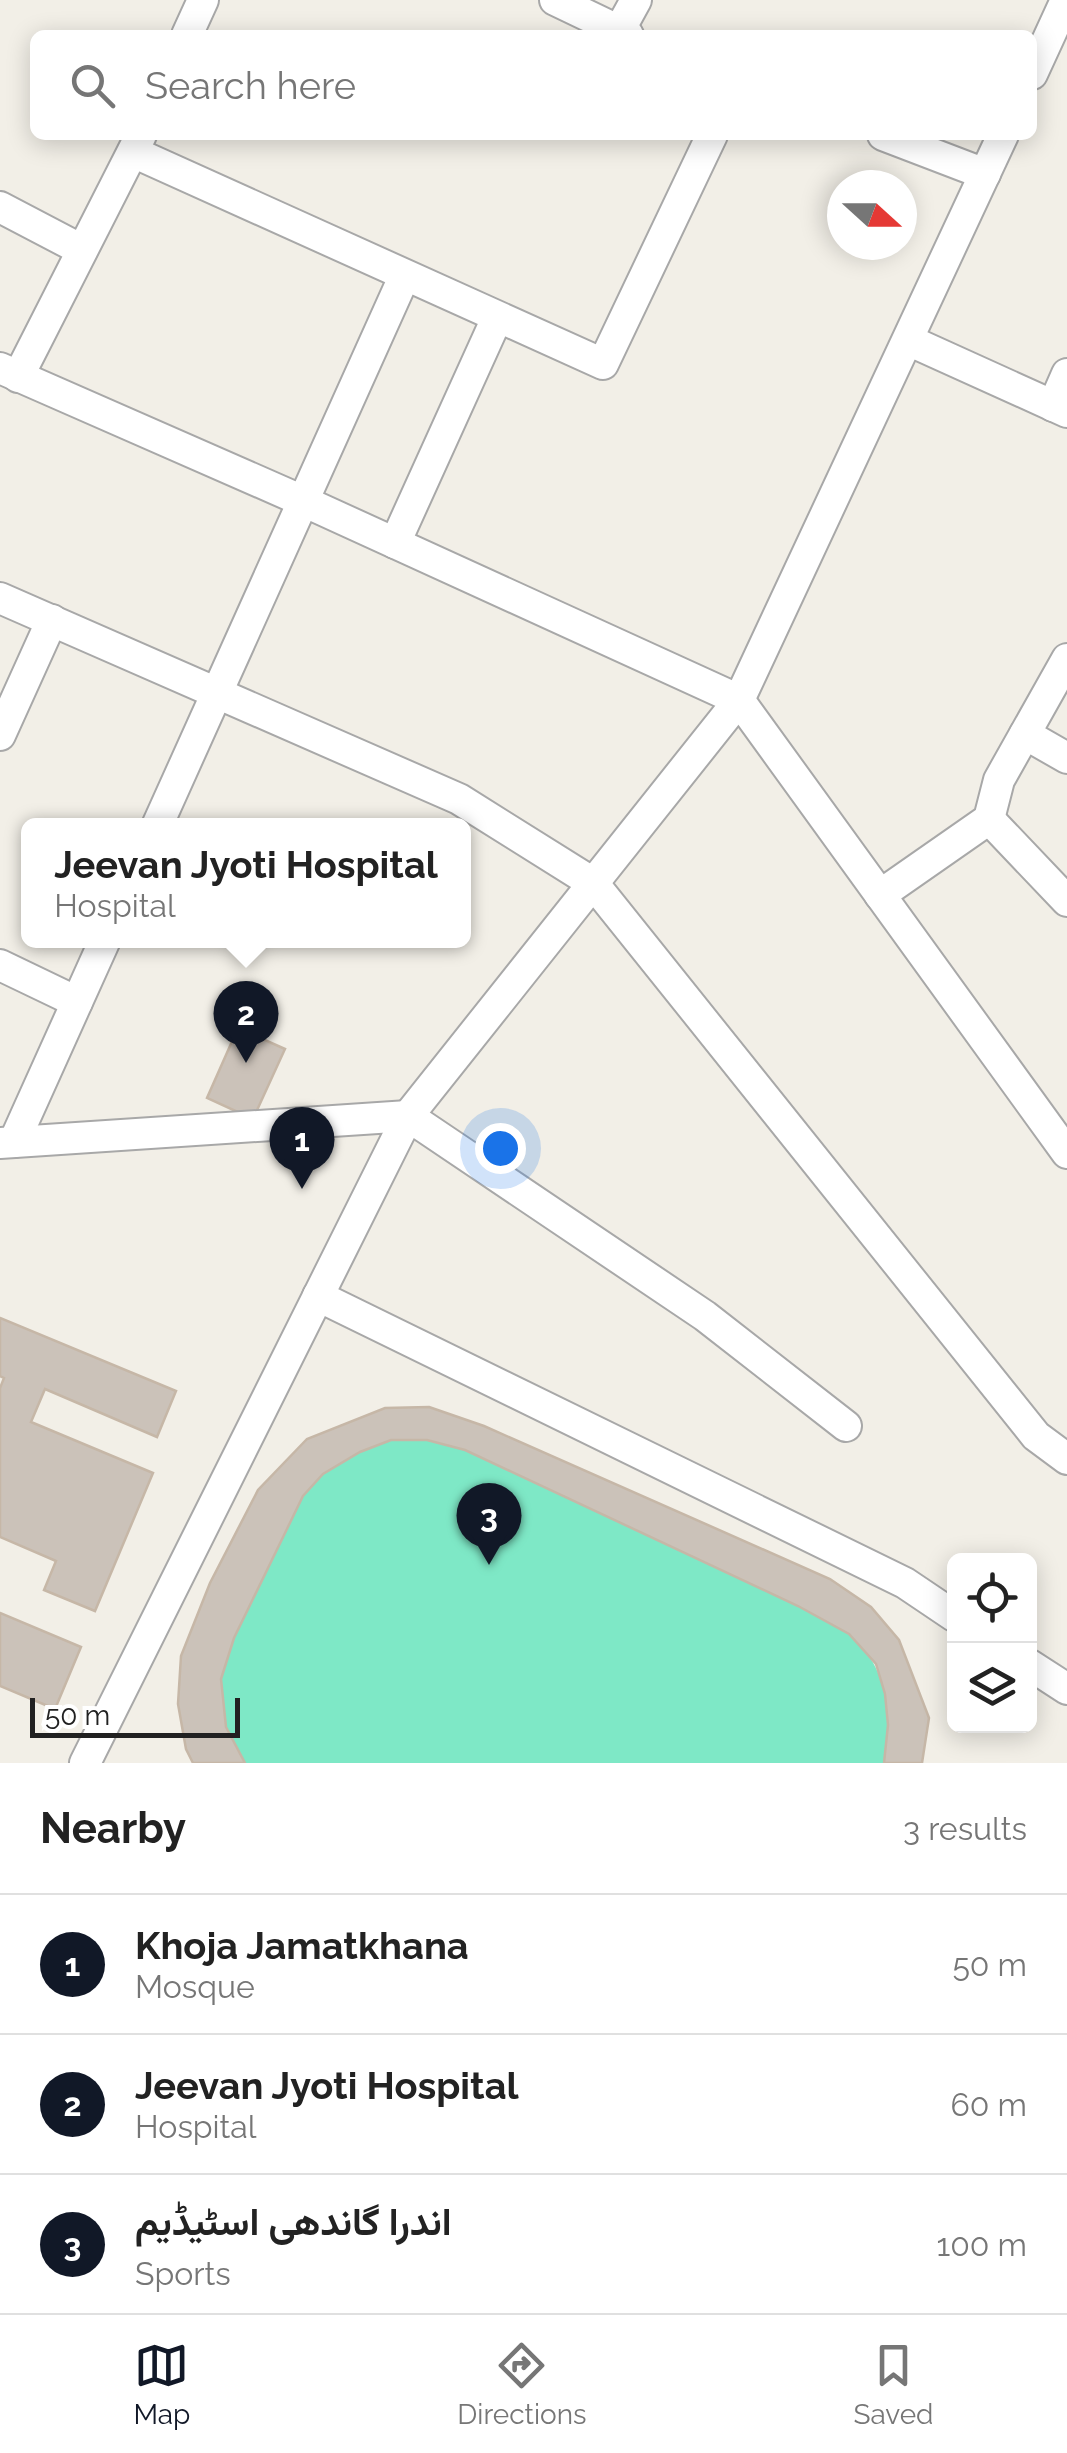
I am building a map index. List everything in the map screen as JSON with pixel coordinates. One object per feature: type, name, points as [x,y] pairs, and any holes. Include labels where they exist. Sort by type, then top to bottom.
[{"type":"street","points":[[189,30],[203,0]]},
{"type":"street","points":[[555,0],[618,30]]},
{"type":"street","points":[[625,30],[636,0]]},
{"type":"street","points":[[1037,63],[1066,0]]},
{"type":"street","points":[[710,140],[603,364],[404,277],[137,143],[82,250],[9,372],[738,700],[1067,1153]]},
{"type":"street","points":[[896,140],[985,174]]},
{"type":"street","points":[[85,1763],[408,1116],[738,700],[1001,140]]},
{"type":"street","points":[[0,207],[82,250]]},
{"type":"street","points":[[160,818],[404,277]]},
{"type":"street","points":[[395,544],[497,318]]},
{"type":"street","points":[[908,340],[1060,409],[1067,374]]},
{"type":"street","points":[[0,598],[460,799],[593,883],[1036,1436],[1067,1459]]},
{"type":"street","points":[[0,735],[52,620]]},
{"type":"street","points":[[880,896],[989,819],[999,780],[1067,659]]},
{"type":"street","points":[[1025,734],[1067,758]]},
{"type":"street","points":[[989,819],[1067,901]]},
{"type":"street","points":[[7,1143],[101,948]]},
{"type":"street","points":[[0,965],[77,1002]]},
{"type":"street","points":[[7,1143],[408,1116],[705,1316],[846,1426]]},
{"type":"street","points":[[318,1296],[906,1584],[947,1611]]},
{"type":"street","points":[[1037,1670],[1067,1690]]},
{"type":"green space","points":[[391,1440],[427,1440],[465,1450],[842,1629],[860,1645],[879,1675],[887,1710],[884,1763],[245,1763],[226,1727],[221,1679],[234,1638],[303,1496],[323,1474],[360,1452]]},
{"type":"building","points":[[238,1028],[285,1049],[253,1119],[207,1098]]},
{"type":"building","points":[[0,1318],[176,1391],[157,1437],[45,1389],[31,1422],[153,1473],[95,1611],[44,1590],[56,1561],[0,1537],[0,1388],[4,1378],[0,1376]]},
{"type":"building","points":[[429,1407],[484,1426],[830,1579],[871,1607],[899,1640],[929,1718],[922,1763],[884,1763],[888,1725],[885,1694],[876,1664],[849,1634],[798,1606],[465,1450],[427,1440],[391,1440],[360,1452],[323,1474],[303,1496],[234,1638],[221,1679],[226,1727],[245,1763],[193,1763],[186,1749],[178,1704],[181,1656],[210,1583],[258,1490],[307,1439],[385,1408]]},
{"type":"building","points":[[0,1613],[81,1647],[55,1709],[0,1686]]},
{"type":"place","name":"Jeevan Jyoti Hospital","points":[[246,1063]]},
{"type":"place","name":"Khoja Jamatkhana","points":[[302,1189]]},
{"type":"place","name":"اندرا گاندھی اسٹیڈیم","points":[[489,1565]]}]
